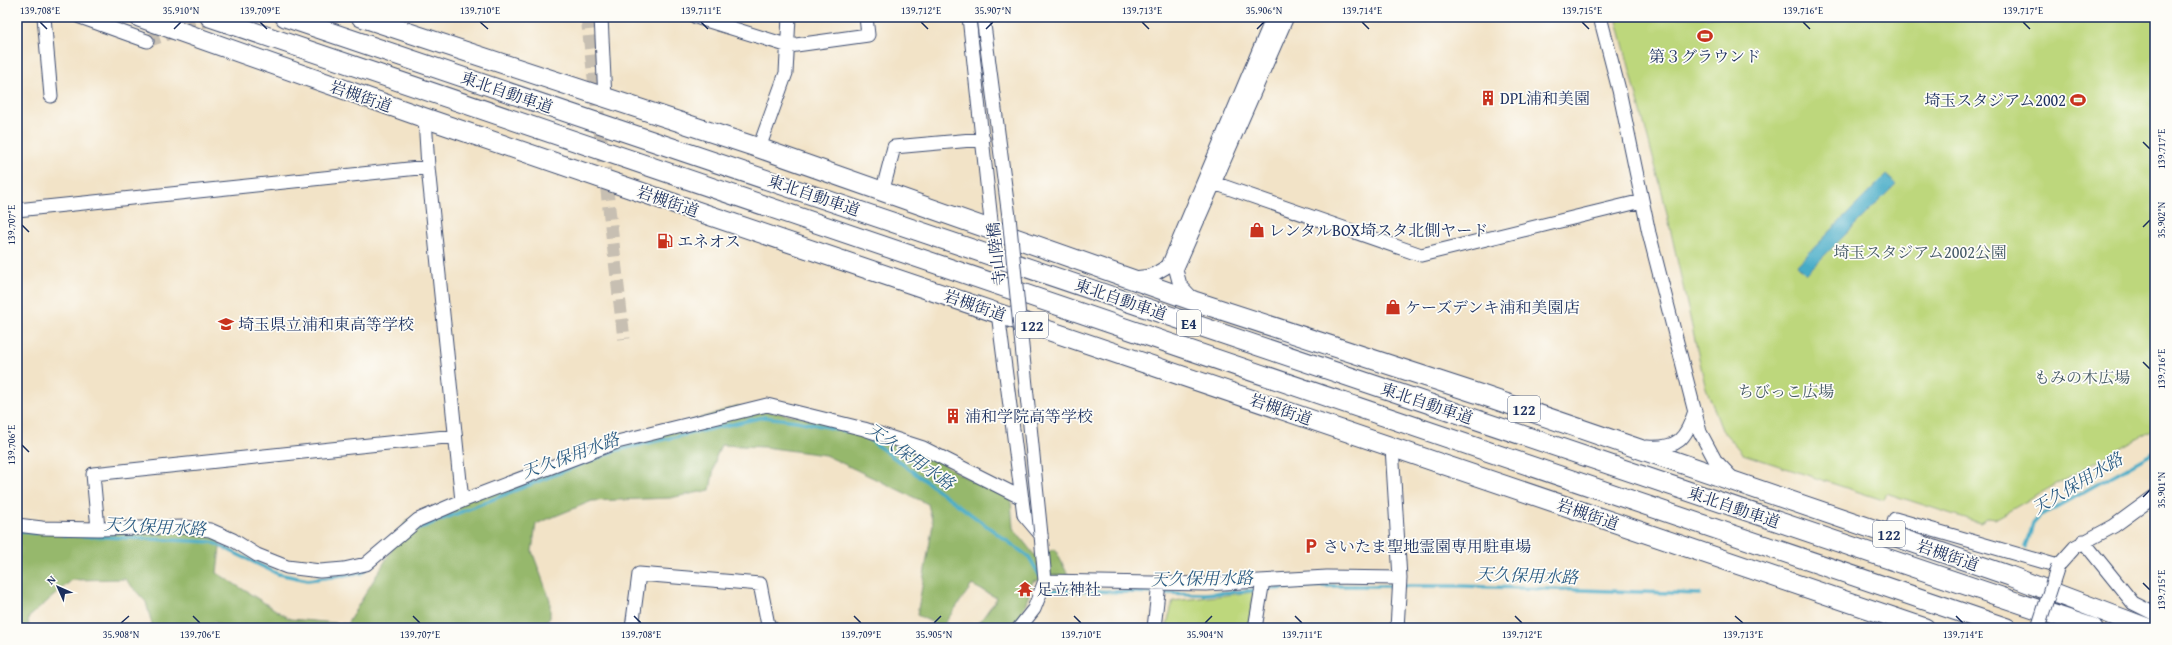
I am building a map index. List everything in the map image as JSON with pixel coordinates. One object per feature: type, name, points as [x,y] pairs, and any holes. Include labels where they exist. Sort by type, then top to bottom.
[{"type":"highway","name":"岩槻街道","points":[[139,17],[425,118],[1392,447],[1902,625],[1925,628]]},
{"type":"highway","name":"東北自動車道","points":[[210,17],[2007,628]]},
{"type":"highway","name":"東北自動車道","points":[[285,17],[2092,628]]},
{"type":"highway","name":"岩槻街道","points":[[361,17],[605,99],[759,148],[882,193],[1194,301],[1479,394],[2010,576],[2147,620]]},
{"type":"street","points":[[44,17],[51,96]]},
{"type":"street","points":[[80,17],[147,41]]},
{"type":"street","points":[[601,17],[605,99]]},
{"type":"street","points":[[696,17],[789,46],[868,35],[866,17]]},
{"type":"street","points":[[759,148],[786,73],[789,46],[789,17]]},
{"type":"street","points":[[969,17],[992,230]]},
{"type":"street","name":"寺山陸橋","points":[[983,17],[1009,217],[1045,581]]},
{"type":"street","points":[[1130,279],[1151,276],[1168,266],[1273,17]]},
{"type":"street","points":[[1194,301],[1180,285],[1176,270],[1287,17]]},
{"type":"street","points":[[1600,17],[1619,90],[1642,201],[1700,432],[1715,460],[1735,482]]},
{"type":"street","points":[[425,118],[428,167],[462,501]]},
{"type":"street","points":[[882,193],[894,147],[983,139]]},
{"type":"street","points":[[17,210],[428,167]]},
{"type":"street","points":[[1214,183],[1421,255],[1642,201]]},
{"type":"street","points":[[998,313],[1024,515],[1041,535]]},
{"type":"street","points":[[17,525],[42,528],[98,530],[185,527],[210,530],[233,540],[256,555],[287,567],[320,571],[344,569],[366,564],[418,520],[462,501],[617,442],[767,405],[864,429],[923,448],[1022,498]]},
{"type":"street","points":[[1630,446],[1663,448],[1674,445],[1690,425],[1695,411]]},
{"type":"street","points":[[98,530],[93,474],[455,436]]},
{"type":"street","points":[[1392,447],[1400,578],[1397,628]]},
{"type":"street","points":[[2038,628],[2058,566],[2064,557],[2083,541],[2114,526],[2155,496]]},
{"type":"street","points":[[1890,534],[1895,519],[2058,566]]},
{"type":"street","points":[[2083,541],[2147,620]]},
{"type":"street","points":[[632,628],[639,574],[760,584],[768,625],[772,628]]},
{"type":"street","points":[[1019,628],[1034,609],[1045,581],[1206,584],[1327,577],[1400,578]]},
{"type":"street","points":[[1255,628],[1263,581]]},
{"type":"street","points":[[1154,628],[1159,583]]},
{"type":"green space","name":"埼玉スタジアム2002公園","points":[[1616,17],[2155,17],[2155,428],[1995,519],[1989,518],[1980,523],[1886,493],[1883,500],[1743,454],[1722,430],[1705,385],[1662,192]]},
{"type":"green space","points":[[737,406],[900,434],[957,473],[1011,500],[1013,528],[1036,557],[1055,549],[1068,575],[1033,581],[1025,605],[1018,618],[1006,627],[997,628],[988,627],[979,623],[997,598],[972,585],[942,627],[917,615],[933,524],[928,504],[825,455],[764,447],[721,445],[716,457],[710,490],[670,498],[592,501],[536,524],[532,551],[550,600],[550,618],[536,628],[224,628],[215,622],[202,628],[153,628],[146,602],[125,579],[72,580],[28,618],[29,628],[17,628],[17,527],[209,524],[221,539],[217,573],[290,619],[347,624],[390,553],[406,521],[454,499]]},
{"type":"green space","points":[[1254,592],[1248,628],[1166,628],[1173,601]]},
{"type":"water","points":[[1886,175],[1896,184],[1806,274],[1797,265]]},
{"type":"waterway","name":"天久保用水路","points":[[418,529],[617,450],[764,417],[797,421],[846,431]]},
{"type":"waterway","name":"天久保用水路","points":[[863,435],[1029,557],[1040,576]]},
{"type":"waterway","name":"天久保用水路","points":[[2026,547],[2033,524],[2040,516],[2155,452]]},
{"type":"waterway","name":"天久保用水路","points":[[17,531],[36,533]]},
{"type":"waterway","name":"天久保用水路","points":[[64,535],[212,542],[278,574],[308,580],[362,573],[367,568]]},
{"type":"waterway","name":"天久保用水路","points":[[1046,586],[1048,590],[1204,594],[1315,586],[1462,586],[1700,594]]},
{"type":"tunnel","points":[[147,41],[217,17]]},
{"type":"tunnel","points":[[587,17],[624,339]]},
{"type":"place","name":"第３グラウンド","points":[[1705,36]]},
{"type":"place","name":"DPL浦和美園","points":[[1488,98]]},
{"type":"place","name":"埼玉スタジアム2002","points":[[2078,100]]},
{"type":"place","name":"レンタルBOX埼スタ北側ヤード","points":[[1257,230]]},
{"type":"place","name":"エネオス","points":[[665,241]]},
{"type":"place","name":"ケーズデンキ浦和美園店","points":[[1393,307]]},
{"type":"place","name":"埼玉県立浦和東高等学校","points":[[226,324]]},
{"type":"place","name":"浦和学院高等学校","points":[[953,416]]},
{"type":"place","name":"さいたま聖地霊園専用駐車場","points":[[1311,546]]},
{"type":"place","name":"足立神社","points":[[1025,589]]},
{"type":"park label","name":"もみの木広場","points":[[2082,377]]},
{"type":"park label","name":"ちびっこ広場","points":[[1786,391]]}]
